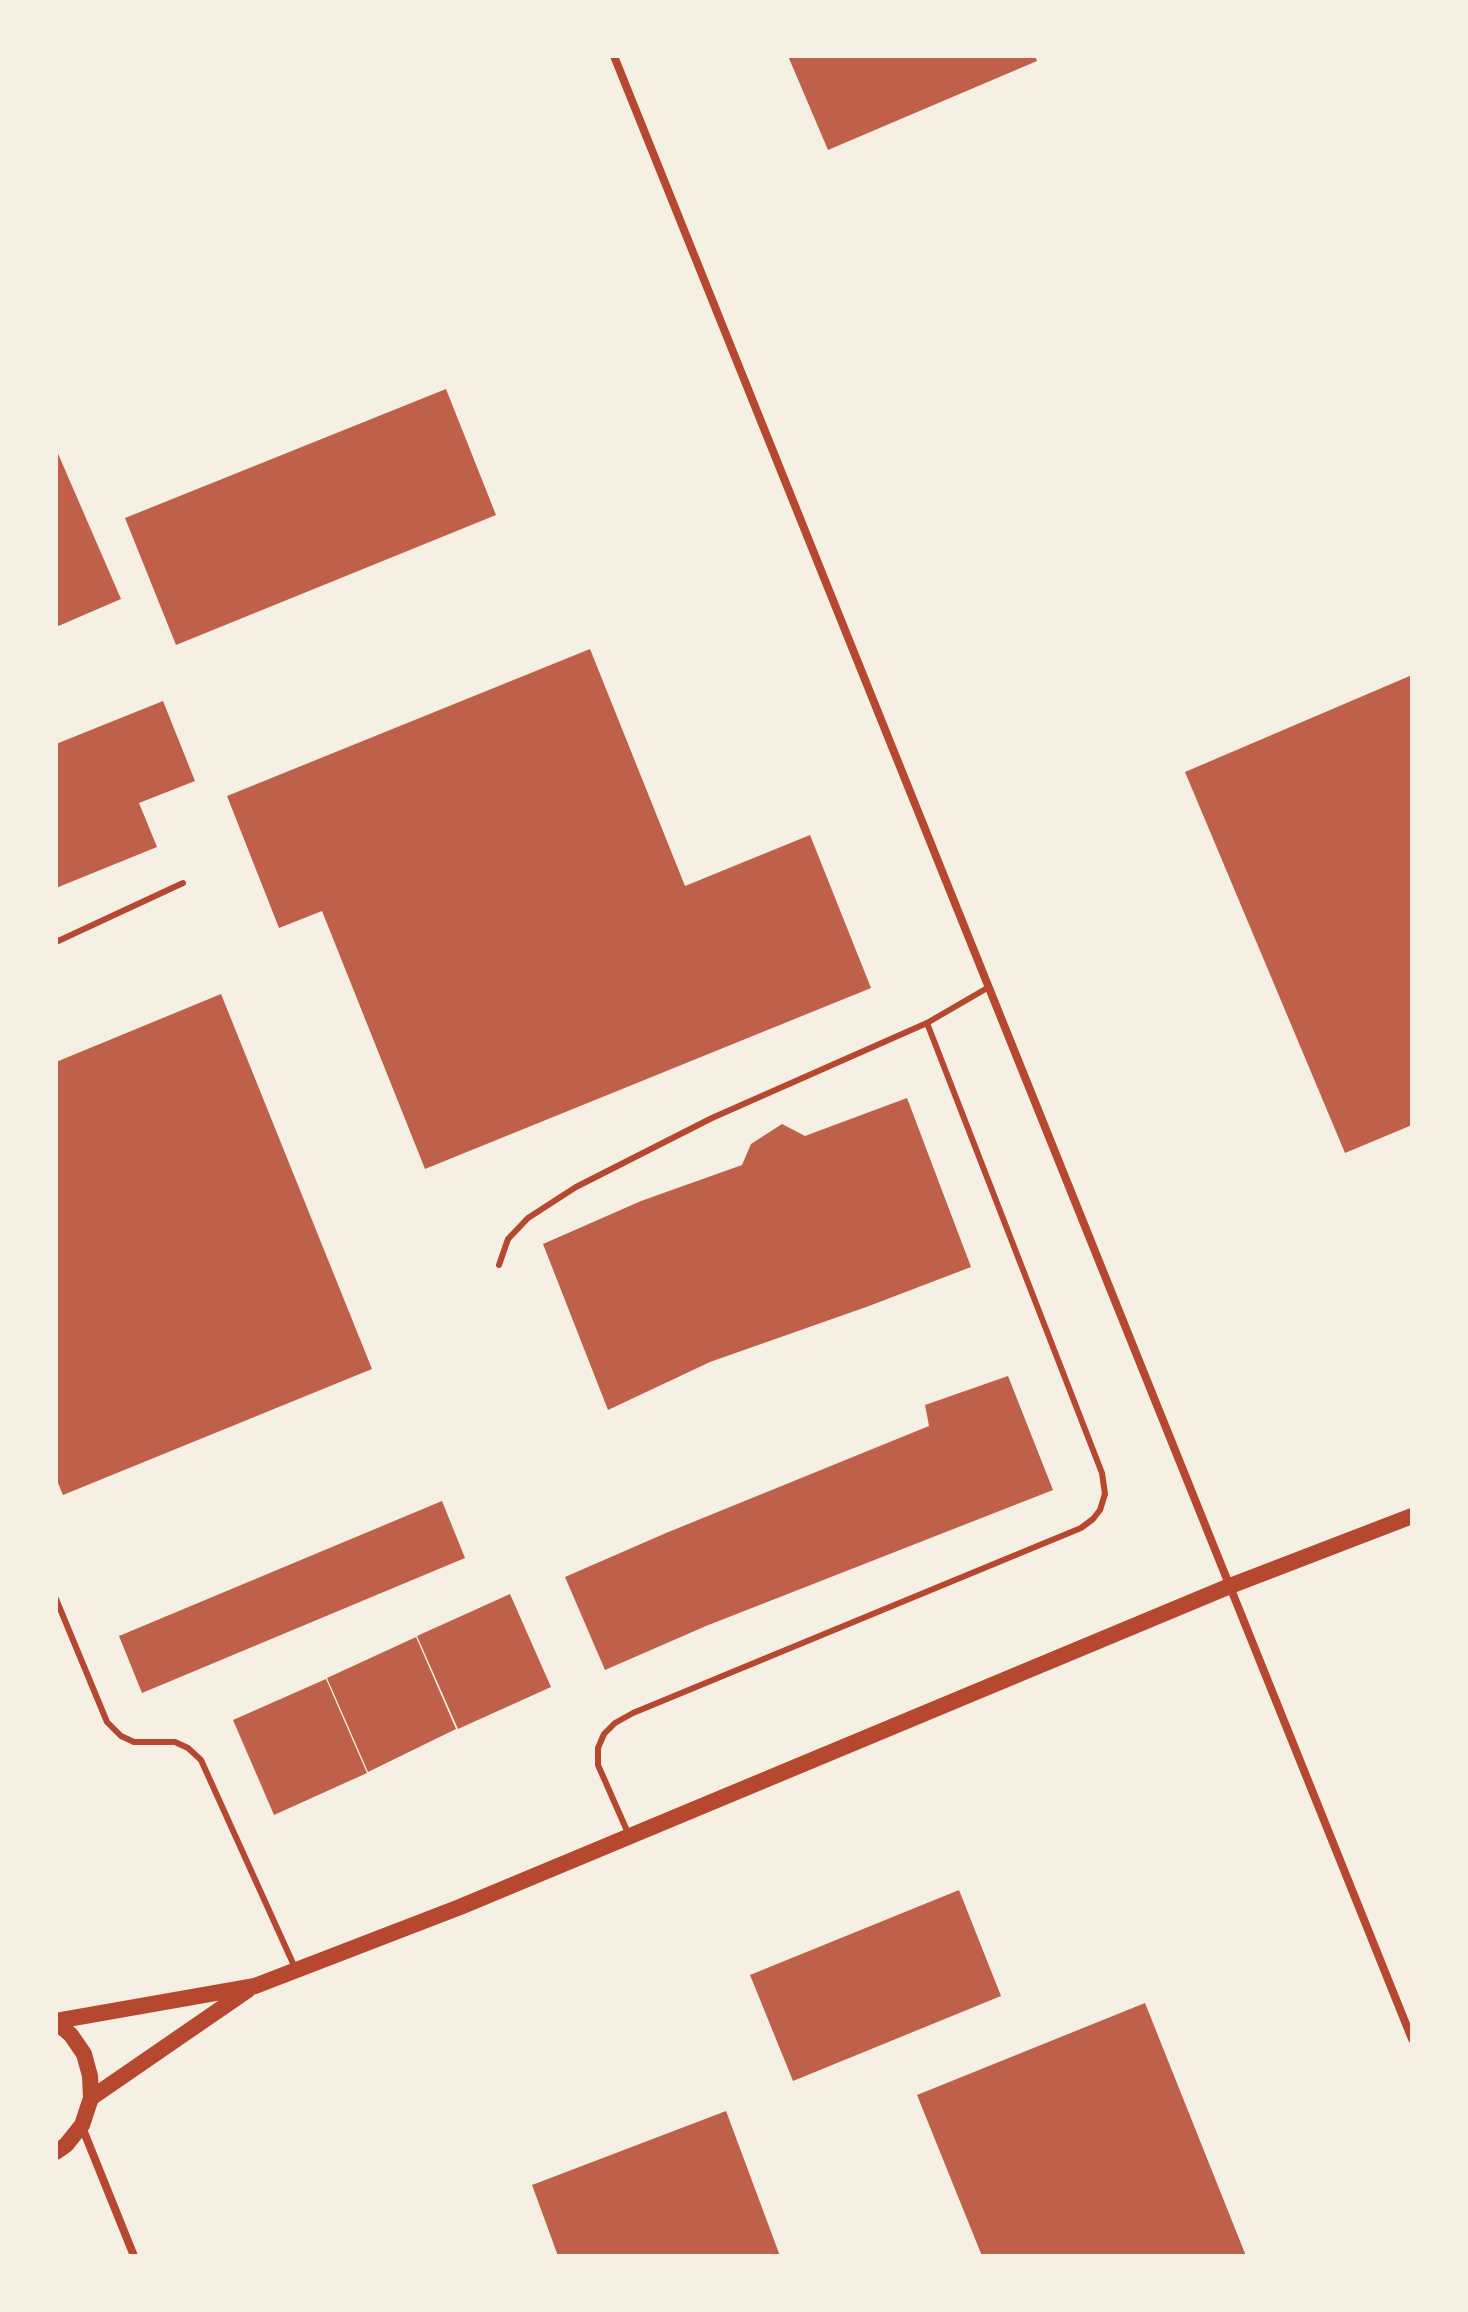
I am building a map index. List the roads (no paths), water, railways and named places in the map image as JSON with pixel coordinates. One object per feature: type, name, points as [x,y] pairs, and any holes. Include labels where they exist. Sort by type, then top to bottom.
[{"type":"main road","points":[[56,2022],[255,1986],[630,1837],[1230,1586],[1412,1516]]},
{"type":"main road","points":[[91,2098],[255,1986]]},
{"type":"main road","points":[[56,2022],[71,2035],[84,2054],[90,2076],[91,2098],[82,2125],[56,2152]]},
{"type":"street","points":[[614,56],[1412,2039]]},
{"type":"street","points":[[82,2125],[134,2256]]},
{"type":"lane","points":[[56,942],[183,883]]},
{"type":"lane","points":[[499,1265],[508,1239],[528,1218],[576,1187],[780,1086],[927,1023],[989,987]]},
{"type":"lane","points":[[630,1837],[598,1765],[598,1748],[604,1734],[615,1723],[1081,1528],[1100,1510],[1105,1494],[1102,1473],[927,1023]]},
{"type":"lane","points":[[56,1599],[107,1722],[121,1736],[134,1742],[175,1742],[188,1748],[201,1760],[296,1970]]}]
